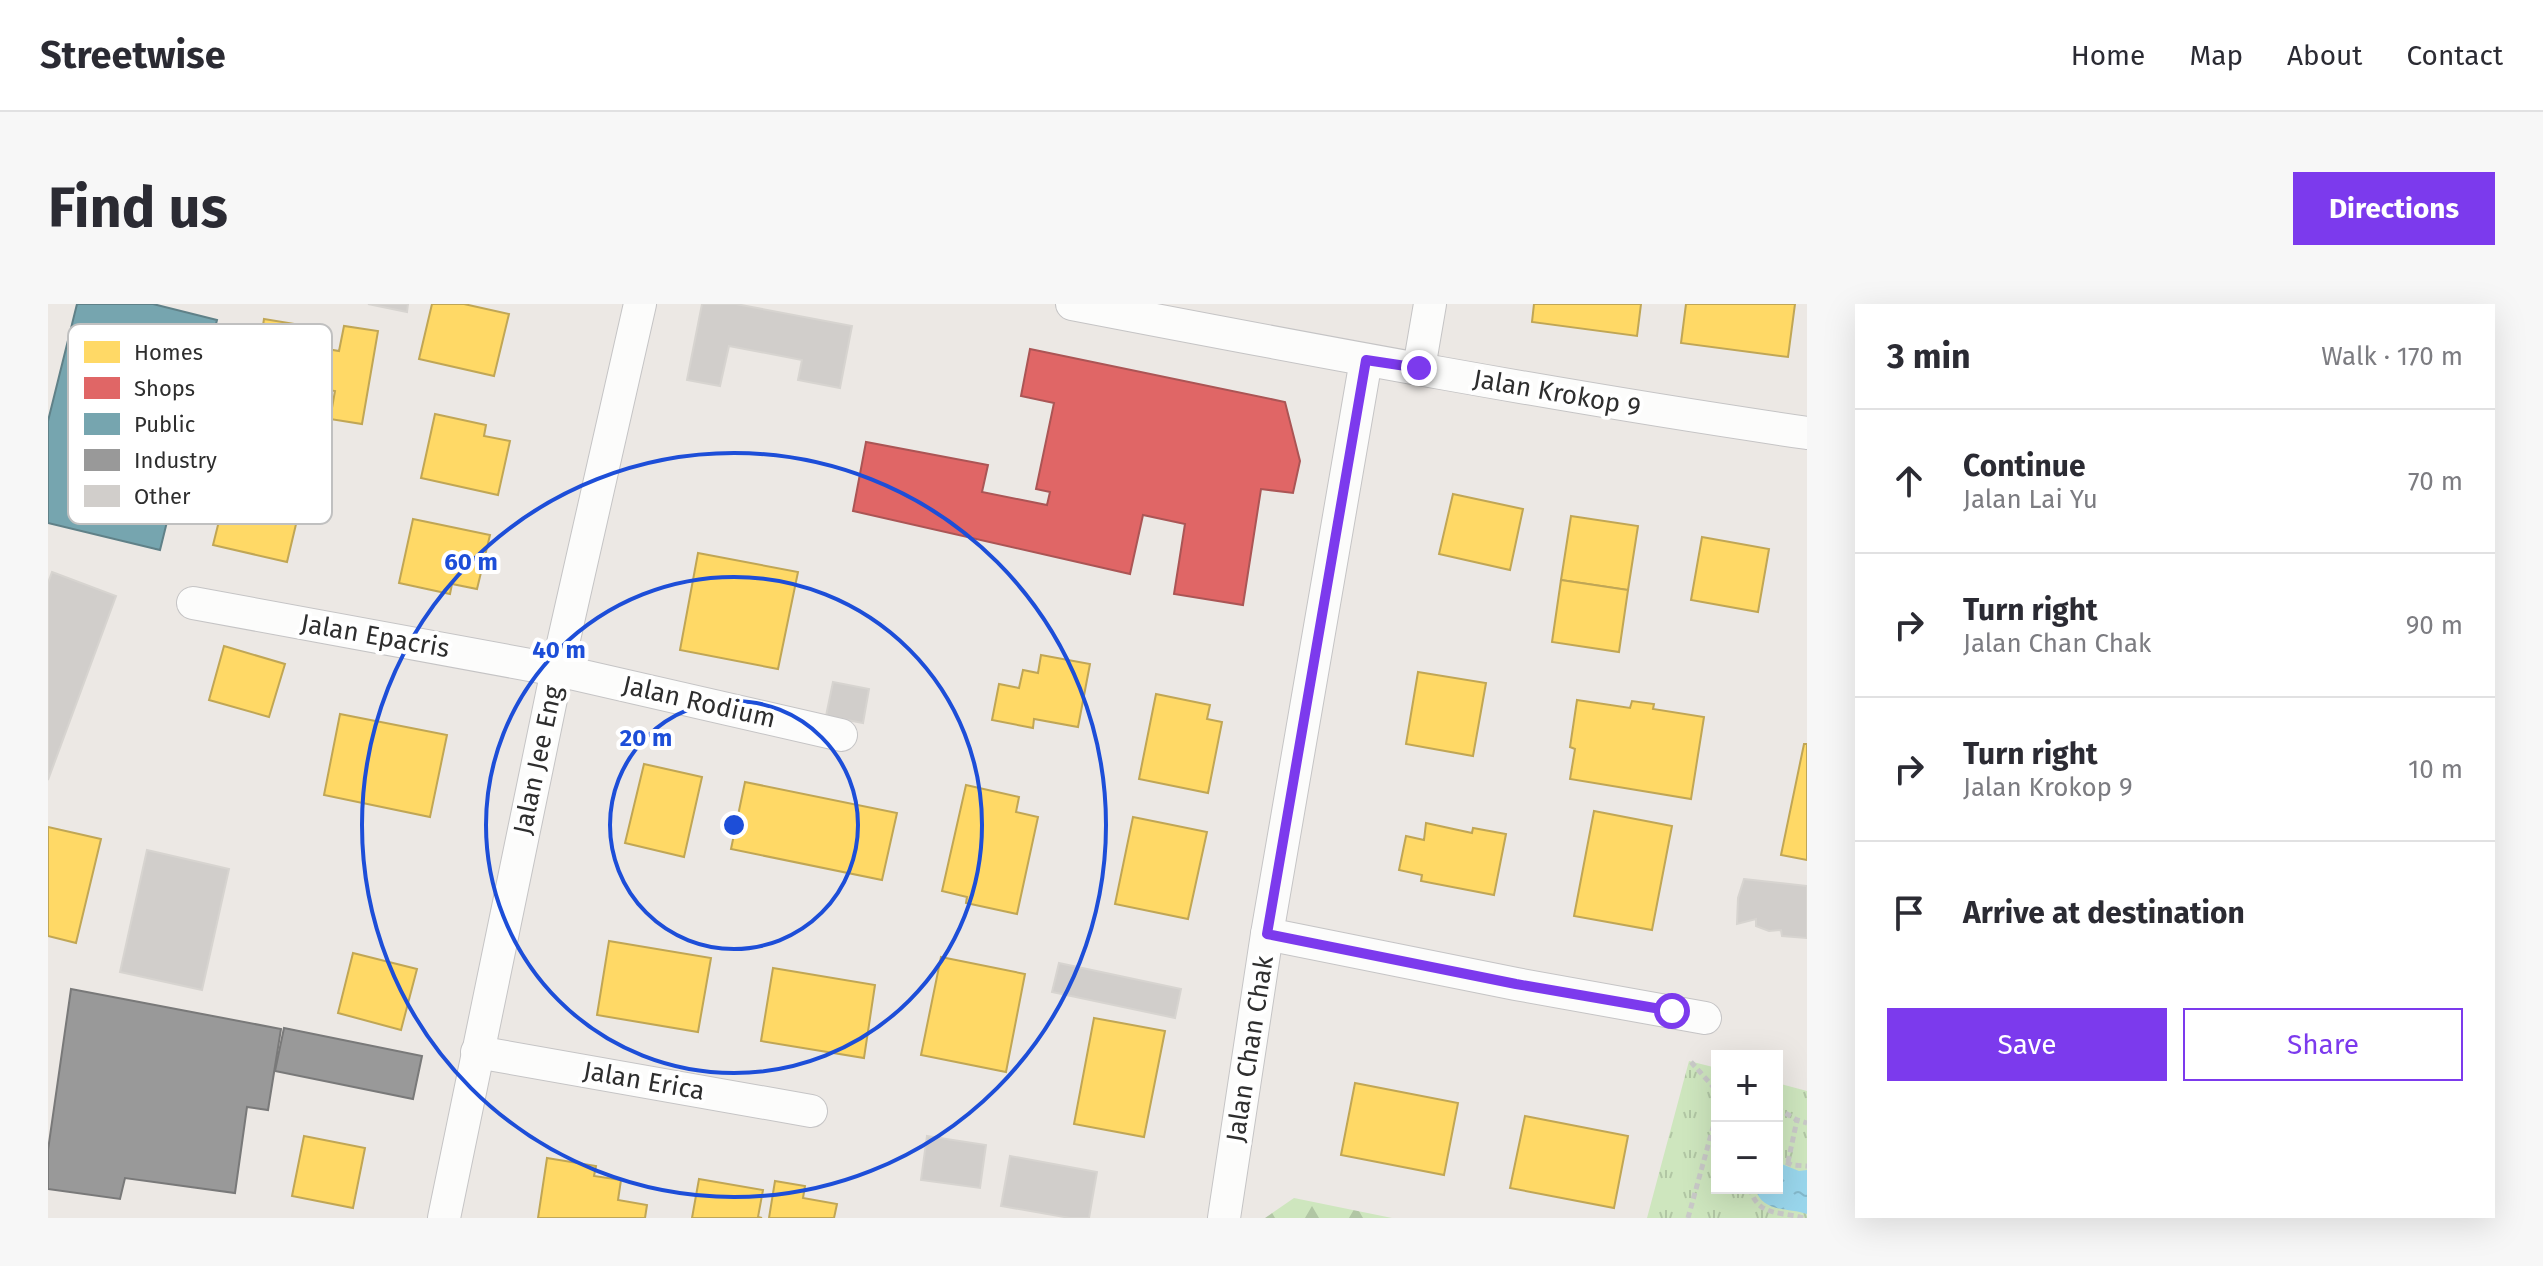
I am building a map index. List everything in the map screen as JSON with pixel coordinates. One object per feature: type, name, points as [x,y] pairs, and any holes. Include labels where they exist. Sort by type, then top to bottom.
[{"type":"street","name":"Jalan Jee Eng","points":[[444,1218],[557,670],[640,304]]},
{"type":"street","name":"Jalan Krokop 9","points":[[1072,304],[1366,360],[1671,413],[1807,433]]},
{"type":"street","points":[[1419,368],[1430,304]]},
{"type":"street","name":"Jalan Chan Chak","points":[[1224,1218],[1267,934],[1366,360]]},
{"type":"street","name":"Jalan Epacris","points":[[193,603],[557,670]]},
{"type":"street","name":"Jalan Rodium","points":[[557,670],[841,735]]},
{"type":"street","points":[[1267,934],[1705,1018]]},
{"type":"street","name":"Jalan Erica","points":[[477,1052],[811,1111]]},
{"type":"path","points":[[1691,1062],[1711,1084]]},
{"type":"path","points":[[1783,1111],[1804,1122],[1788,1162]]},
{"type":"path","points":[[1688,1218],[1715,1122]]},
{"type":"path","points":[[1783,1160],[1807,1166]]},
{"type":"path","points":[[1752,1194],[1760,1207],[1780,1215],[1803,1218]]},
{"type":"green space","points":[[1689,1061],[1711,1066],[1711,1194],[1783,1194],[1783,1085],[1807,1091],[1807,1218],[1647,1218]]},
{"type":"green space","points":[[1294,1198],[1392,1218],[1265,1218]]},
{"type":"water","points":[[1783,1164],[1799,1171],[1807,1170],[1807,1214],[1776,1208],[1758,1196],[1783,1194]]},
{"type":"building: Homes","points":[[432,304],[464,304],[509,314],[494,376],[419,359]]},
{"type":"building: Homes","points":[[1534,304],[1641,304],[1637,336],[1532,322]]},
{"type":"building: Homes","points":[[1686,304],[1795,304],[1788,357],[1681,343]]},
{"type":"building: Homes","points":[[264,319],[295,324],[263,324]]},
{"type":"building: Homes","points":[[344,326],[378,331],[362,424],[332,419],[335,391],[332,391],[332,350],[339,351]]},
{"type":"building: Homes","points":[[435,414],[486,425],[484,436],[510,441],[498,495],[421,478]]},
{"type":"building: Homes","points":[[1453,494],[1523,509],[1510,570],[1439,554]]},
{"type":"building: Homes","points":[[1571,516],[1638,526],[1628,590],[1561,580]]},
{"type":"building: Homes","points":[[413,519],[490,535],[477,589],[452,584],[450,594],[399,583]]},
{"type":"building: Homes","points":[[218,524],[296,524],[287,562],[213,545]]},
{"type":"building: Homes","points":[[1702,537],[1769,549],[1758,612],[1691,600]]},
{"type":"building: Homes","points":[[698,553],[798,572],[778,669],[680,650]]},
{"type":"building: Homes","points":[[1561,580],[1628,590],[1619,652],[1552,642]]},
{"type":"building: Homes","points":[[224,646],[285,664],[269,717],[209,700]]},
{"type":"building: Homes","points":[[1041,655],[1090,664],[1078,727],[1034,719],[1033,728],[992,720],[999,684],[1019,688],[1023,670],[1038,673]]},
{"type":"building: Homes","points":[[1418,672],[1486,683],[1473,756],[1406,744]]},
{"type":"building: Homes","points":[[1156,694],[1210,705],[1207,719],[1222,722],[1208,793],[1139,779]]},
{"type":"building: Homes","points":[[1577,700],[1630,708],[1632,701],[1654,704],[1653,709],[1704,717],[1691,799],[1570,779],[1575,749],[1570,747]]},
{"type":"building: Homes","points":[[340,714],[447,735],[430,817],[324,795]]},
{"type":"building: Homes","points":[[1804,744],[1807,744],[1807,860],[1781,855]]},
{"type":"building: Homes","points":[[644,764],[702,777],[684,857],[625,843]]},
{"type":"building: Homes","points":[[745,782],[897,813],[882,880],[731,849]]},
{"type":"building: Homes","points":[[966,785],[1019,797],[1016,812],[1038,817],[1017,914],[966,903],[967,897],[942,891]]},
{"type":"building: Homes","points":[[1594,811],[1672,826],[1652,930],[1574,916]]},
{"type":"building: Homes","points":[[1133,817],[1207,832],[1188,919],[1115,904]]},
{"type":"building: Homes","points":[[1426,823],[1472,833],[1473,828],[1506,834],[1494,895],[1421,881],[1422,875],[1399,870],[1406,836],[1424,840]]},
{"type":"building: Homes","points":[[48,827],[101,839],[76,943],[48,936]]},
{"type":"building: Homes","points":[[609,941],[711,958],[698,1032],[597,1015]]},
{"type":"building: Homes","points":[[353,953],[417,969],[401,1030],[338,1013]]},
{"type":"building: Homes","points":[[941,957],[1025,974],[1006,1072],[921,1055]]},
{"type":"building: Homes","points":[[773,968],[875,985],[864,1058],[761,1041]]},
{"type":"building: Homes","points":[[1094,1018],[1165,1031],[1144,1137],[1074,1124]]},
{"type":"building: Homes","points":[[1355,1083],[1458,1103],[1444,1175],[1341,1155]]},
{"type":"building: Homes","points":[[1525,1116],[1628,1136],[1614,1208],[1510,1188]]},
{"type":"building: Homes","points":[[304,1136],[365,1148],[353,1208],[292,1196]]},
{"type":"building: Homes","points":[[547,1158],[596,1166],[594,1176],[621,1180],[618,1200],[647,1205],[645,1218],[538,1218]]},
{"type":"building: Homes","points":[[699,1179],[763,1190],[758,1217],[762,1218],[692,1218]]},
{"type":"building: Homes","points":[[775,1181],[805,1186],[803,1198],[837,1204],[834,1218],[769,1218]]},
{"type":"building: Shops","points":[[1030,349],[1285,402],[1300,461],[1293,493],[1261,489],[1243,605],[1174,594],[1185,524],[1143,515],[1130,574],[853,511],[866,442],[988,465],[982,492],[1047,505],[1050,492],[1036,489],[1054,403],[1021,396]]},
{"type":"building: Public","points":[[77,304],[153,304],[217,320],[216,324],[72,324]]},
{"type":"building: Public","points":[[68,340],[68,524],[166,524],[160,550],[48,523],[48,421]]},
{"type":"building: Industry","points":[[71,989],[281,1029],[268,1110],[247,1107],[235,1193],[125,1178],[120,1199],[48,1189],[48,1150]]},
{"type":"building: Industry","points":[[284,1028],[422,1056],[413,1099],[275,1071]]},
{"type":"building: Other","points":[[368,304],[408,304],[407,312]]},
{"type":"building: Other","points":[[702,304],[736,304],[852,326],[840,388],[798,380],[802,360],[729,346],[720,386],[687,380]]},
{"type":"building: Other","points":[[52,572],[116,596],[48,780],[48,583]]},
{"type":"building: Other","points":[[833,682],[869,689],[863,723],[826,716]]},
{"type":"building: Other","points":[[147,850],[229,869],[202,990],[120,972]]},
{"type":"building: Other","points":[[1744,879],[1807,886],[1807,938],[1782,936],[1781,930],[1769,931],[1756,926],[1756,919],[1737,924],[1738,898]]},
{"type":"building: Other","points":[[1059,963],[1181,989],[1175,1018],[1052,992]]},
{"type":"building: Other","points":[[927,1136],[986,1145],[980,1188],[921,1180]]},
{"type":"building: Other","points":[[1010,1156],[1097,1172],[1089,1218],[1070,1218],[1001,1206]]},
{"type":"route","points":[[1419,368],[1366,360],[1267,934],[1516,984],[1672,1011]]}]
